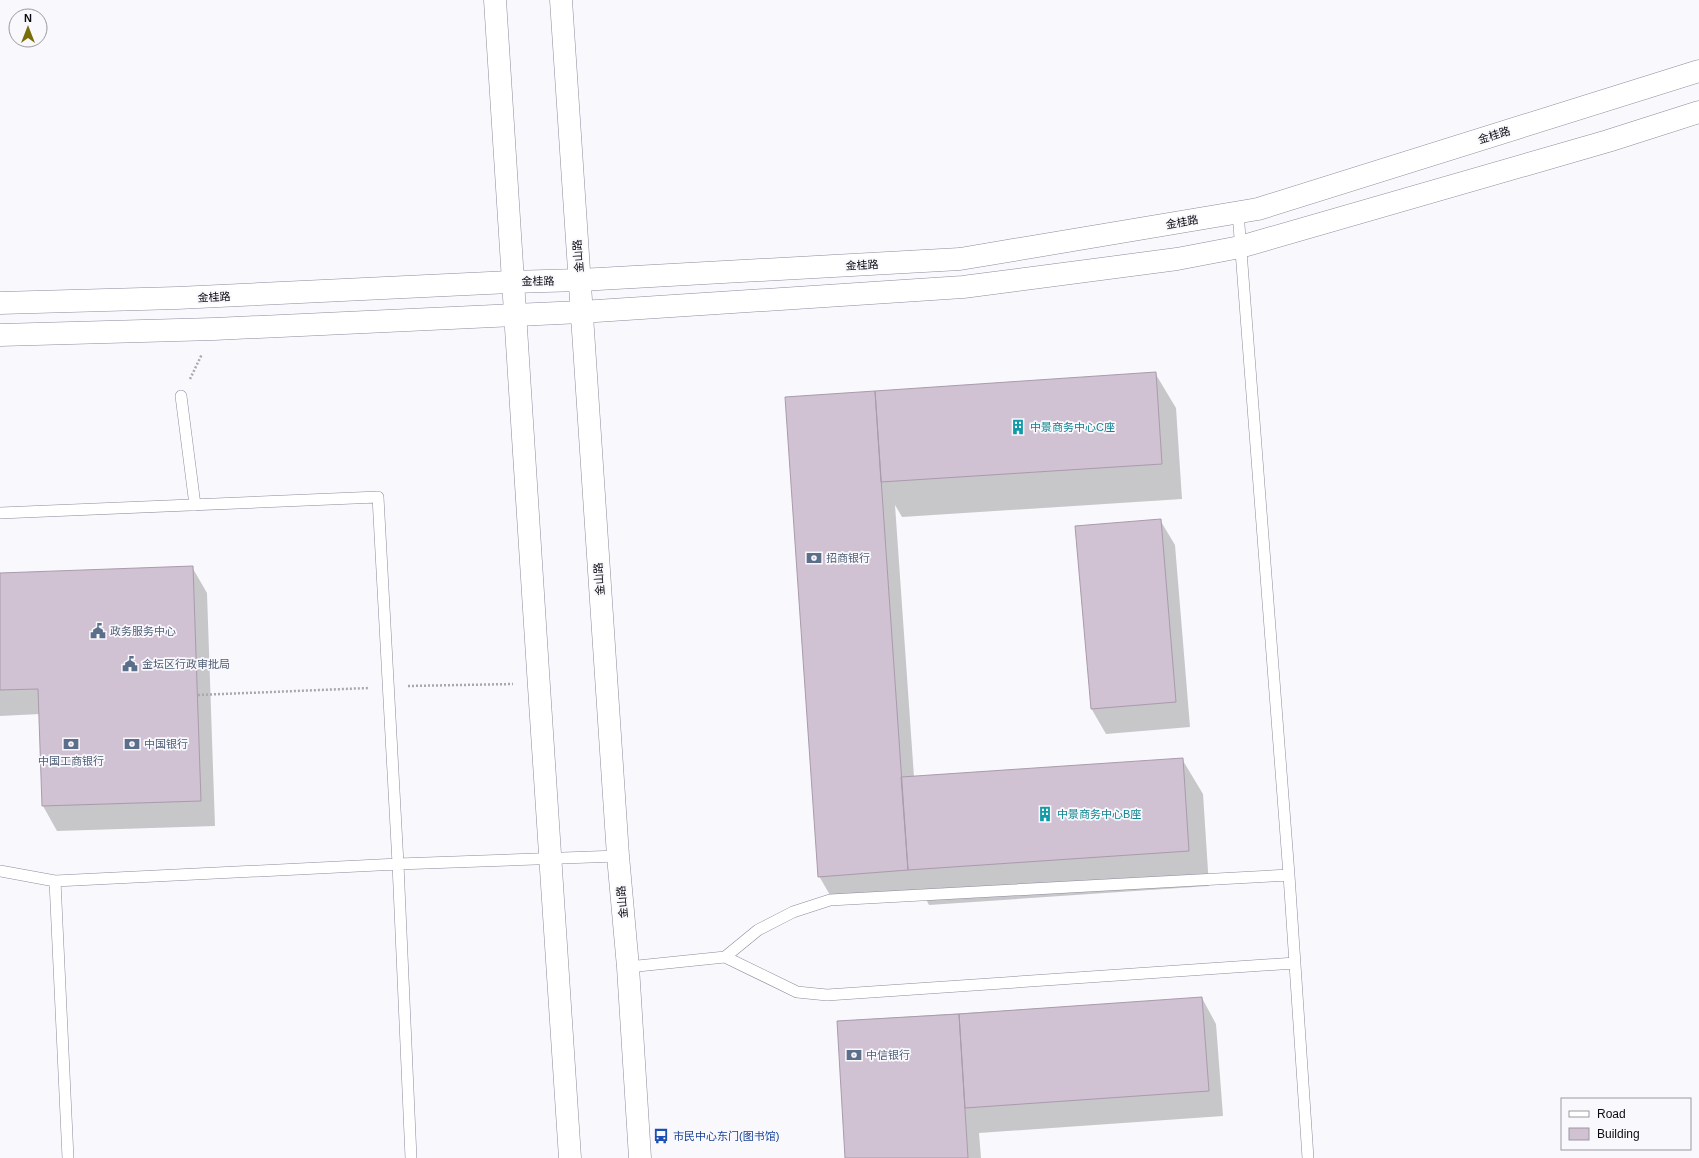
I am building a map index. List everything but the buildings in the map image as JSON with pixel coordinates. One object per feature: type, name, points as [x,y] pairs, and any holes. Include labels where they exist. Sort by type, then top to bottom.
[{"type":"main road","points":[[495,0],[511,282],[552,858],[570,1158]]},
{"type":"main road","name":"金山路","points":[[561,0],[618,856],[628,968],[640,1158]]},
{"type":"main road","name":"金桂路","points":[[0,303],[177,298],[580,280],[960,259],[1258,209],[1699,71]]},
{"type":"main road","points":[[0,335],[214,329],[582,312],[963,287],[1177,259],[1240,247],[1608,141],[1699,112]]},
{"type":"lane","points":[[1238,212],[1289,875],[1308,1158]]},
{"type":"lane","points":[[181,396],[194,505]]},
{"type":"lane","points":[[0,513],[378,497],[398,864],[411,1158]]},
{"type":"lane","points":[[0,871],[55,881],[398,864],[618,856]]},
{"type":"lane","points":[[725,957],[758,930],[793,912],[830,900],[1289,875]]},
{"type":"lane","points":[[55,881],[68,1158]]},
{"type":"lane","points":[[628,968],[725,957],[797,992],[827,995],[1295,963]]},
{"type":"path","points":[[181,396],[214,329]]},
{"type":"place","name":"中景商务中心C座","points":[[1018,427]]},
{"type":"place","name":"招商银行","points":[[814,558]]},
{"type":"place","name":"政务服务中心","points":[[98,631]]},
{"type":"place","name":"金坛区行政审批局","points":[[130,664]]},
{"type":"place","name":"中国工商银行","points":[[71,744]]},
{"type":"place","name":"中国银行","points":[[132,744]]},
{"type":"place","name":"中景商务中心B座","points":[[1045,814]]},
{"type":"place","name":"中信银行","points":[[854,1055]]},
{"type":"place","name":"市民中心东门(图书馆)","points":[[661,1136]]}]
